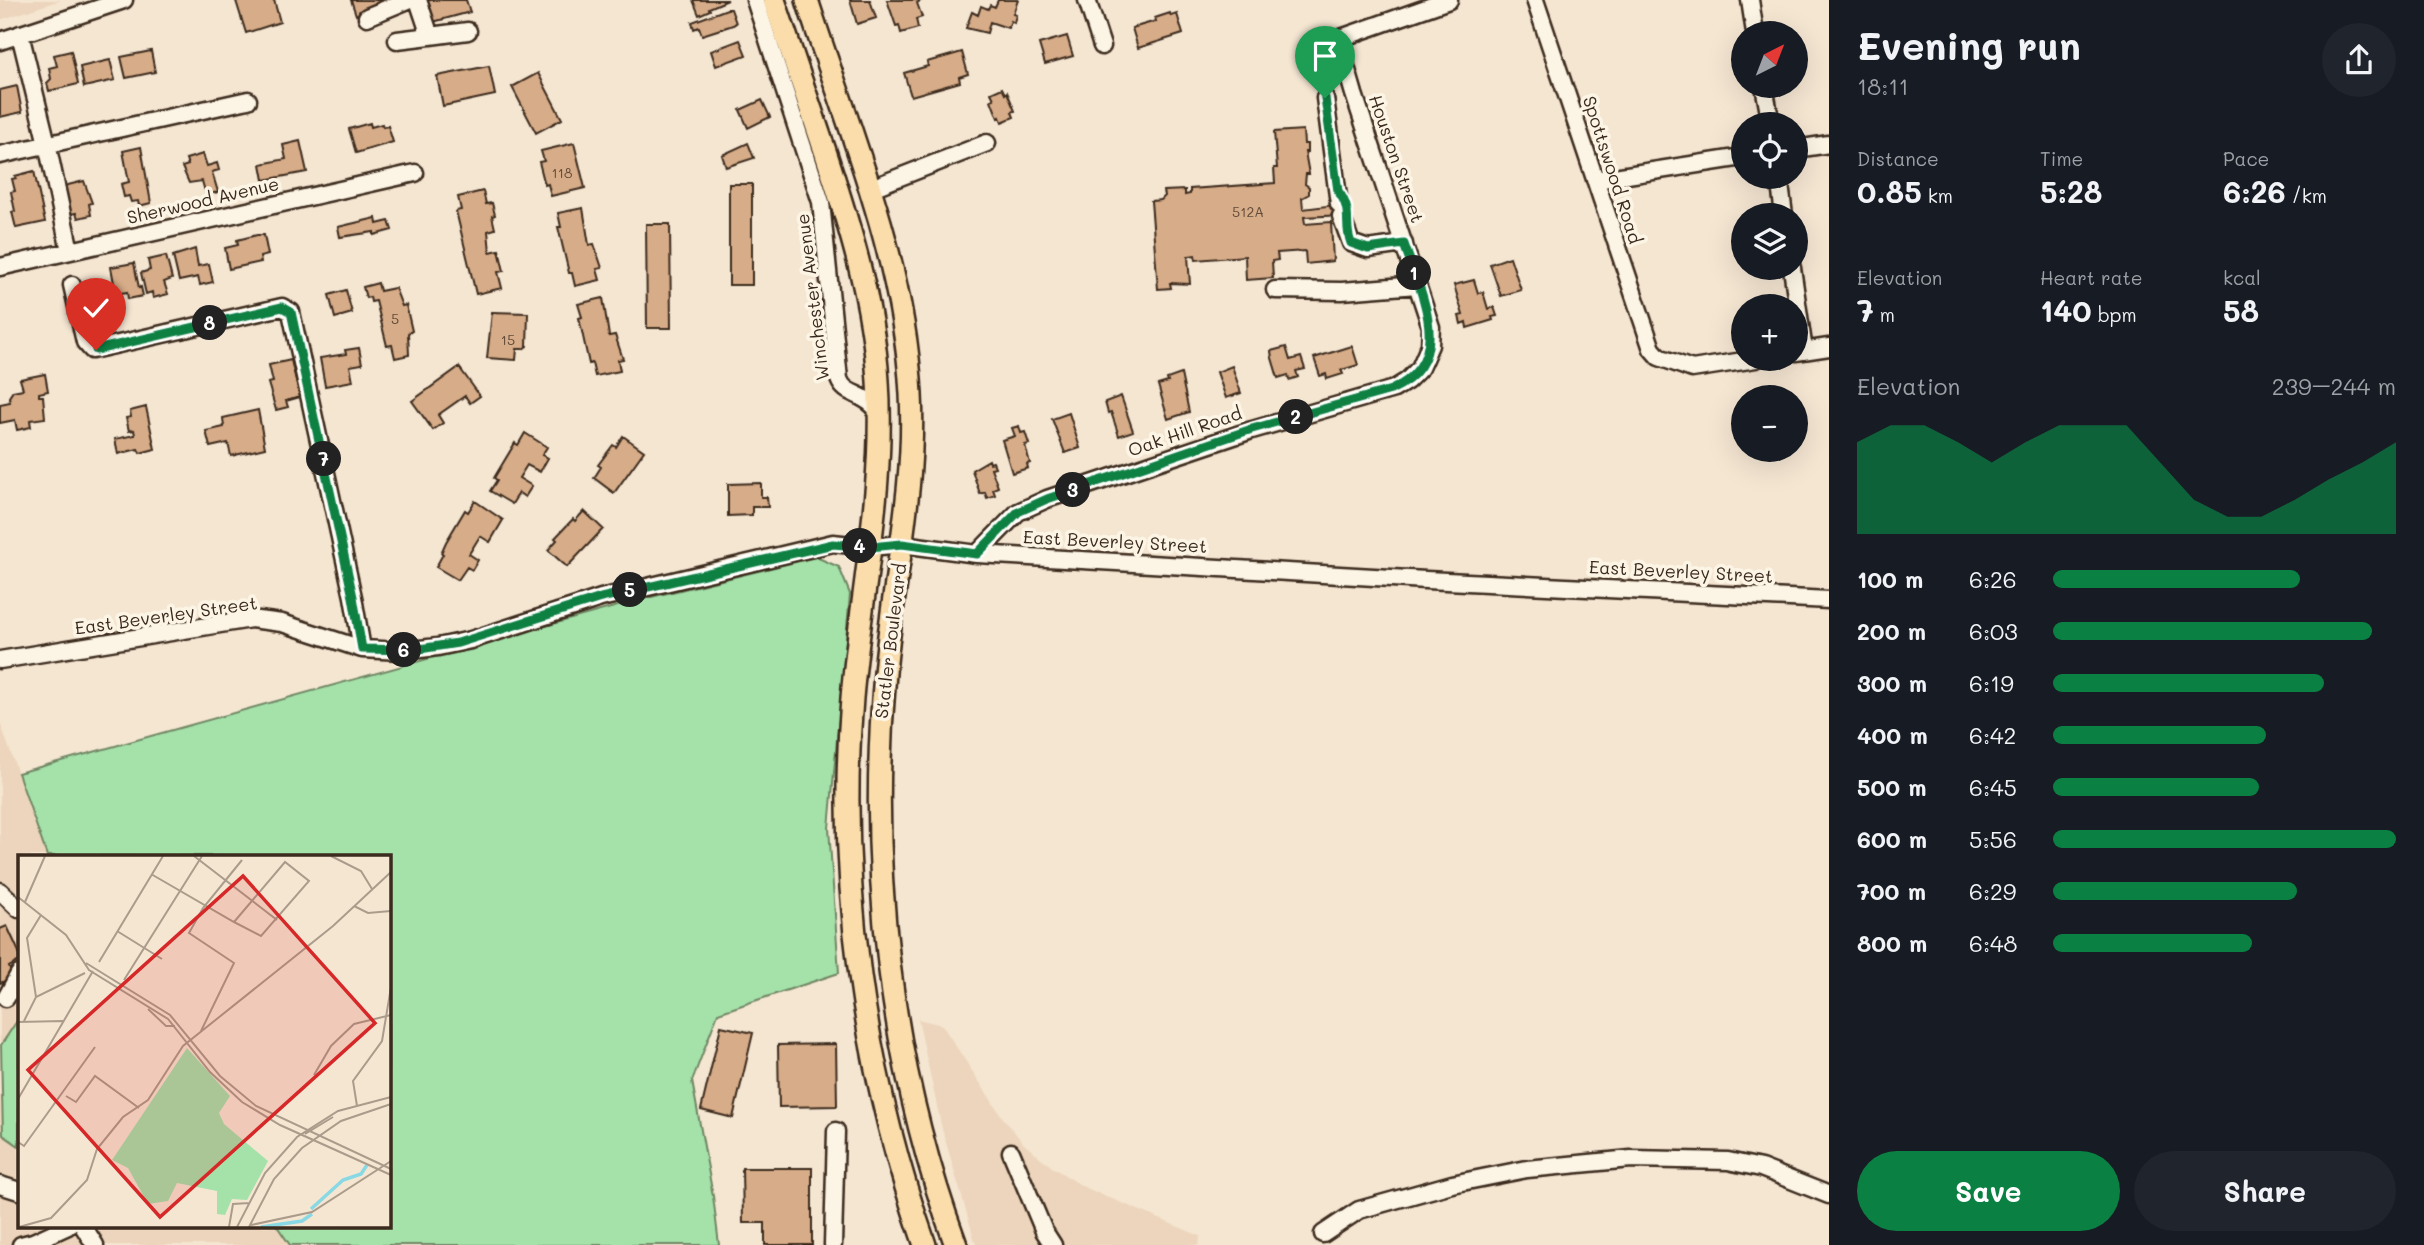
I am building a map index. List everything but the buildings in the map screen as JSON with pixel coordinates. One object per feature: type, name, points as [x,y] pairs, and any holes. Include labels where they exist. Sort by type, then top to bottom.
[{"type":"main road","name":"Statler Boulevard","points":[[774,0],[846,216],[863,277],[875,349],[880,412],[879,474],[850,737],[852,892],[863,993],[874,1056],[897,1153],[925,1245]]},
{"type":"main road","name":"Statler Boulevard","points":[[807,0],[881,226],[898,299],[911,394],[909,476],[886,658],[879,749],[882,899],[891,984],[911,1091],[934,1179],[956,1245]]},
{"type":"street","points":[[0,41],[124,0]]},
{"type":"street","points":[[367,17],[408,0]]},
{"type":"street","points":[[418,0],[430,36]]},
{"type":"street","name":"Winchester Avenue","points":[[755,0],[821,202],[839,379],[849,393],[868,401],[880,412]]},
{"type":"street","points":[[1087,0],[1102,46]]},
{"type":"street","name":"Houston Street","points":[[1418,370],[1427,354],[1431,333],[1338,38],[1449,0]]},
{"type":"street","name":"Spottswood Road","points":[[1535,0],[1654,352],[1659,357],[1692,369],[1731,363]]},
{"type":"street","points":[[1750,0],[1753,21]]},
{"type":"street","points":[[397,40],[468,31]]},
{"type":"street","points":[[20,34],[70,251]]},
{"type":"street","points":[[1325,98],[1339,204],[1351,243],[1368,249],[1404,244]]},
{"type":"street","points":[[0,155],[248,100]]},
{"type":"street","points":[[869,189],[987,143]]},
{"type":"street","points":[[1808,147],[1829,144]]},
{"type":"street","points":[[1595,180],[1731,159]]},
{"type":"street","name":"Sherwood Avenue","points":[[0,267],[415,173]]},
{"type":"street","points":[[1339,204],[1346,202],[1350,223],[1347,233]]},
{"type":"street","points":[[72,285],[85,342],[92,350],[282,307],[291,312],[362,649]]},
{"type":"street","points":[[1275,290],[1342,291],[1417,285]]},
{"type":"street","points":[[1808,351],[1829,347]]},
{"type":"street","name":"Oak Hill Road","points":[[977,554],[1018,512],[1047,499],[1252,429],[1391,390],[1407,381],[1418,370]]},
{"type":"street","name":"East Beverley Street","points":[[0,660],[251,619],[282,623],[362,649],[413,650],[448,645],[601,598],[833,544],[870,547],[902,544],[977,554],[1829,600]]},
{"type":"street","points":[[0,891],[18,908]]},
{"type":"street","points":[[6,998],[18,976]]},
{"type":"street","points":[[833,1245],[836,1131]]},
{"type":"street","points":[[1011,1152],[1044,1231],[1053,1245]]},
{"type":"street","points":[[1323,1234],[1359,1210],[1452,1184],[1538,1168],[1619,1160],[1728,1161],[1761,1167],[1829,1195]]},
{"type":"street","points":[[0,1185],[18,1191]]},
{"type":"street","points":[[21,1245],[64,1228]]},
{"type":"street","points":[[84,1228],[95,1245]]},
{"type":"shaded area","points":[[0,0],[61,0],[0,20]]},
{"type":"shaded area","points":[[0,722],[47,855],[18,855],[18,1020],[1,1045],[3,1135],[18,1145],[18,1228],[278,1228],[290,1245],[0,1245]]},
{"type":"shaded area","points":[[918,1019],[942,1025],[1003,1118],[1024,1144],[1052,1167],[1084,1187],[1200,1236],[1199,1245],[976,1245],[942,1129]]},
{"type":"green space","points":[[816,557],[839,567],[850,594],[829,828],[839,973],[718,1013],[692,1081],[719,1245],[290,1245],[278,1228],[390,1228],[390,855],[47,855],[18,773],[643,599]]},
{"type":"green space","points":[[18,1020],[18,1145],[3,1135],[1,1045]]},
{"type":"route","points":[[96,350],[282,307],[291,312],[362,649],[413,650],[458,643],[529,619],[635,589],[833,544],[870,547],[902,544],[977,554],[1018,512],[1047,499],[1252,429],[1391,390],[1407,381],[1420,368],[1430,345],[1431,327],[1410,261],[1404,244],[1368,249],[1351,243],[1347,233],[1350,223],[1346,202],[1338,191],[1325,98]]}]
